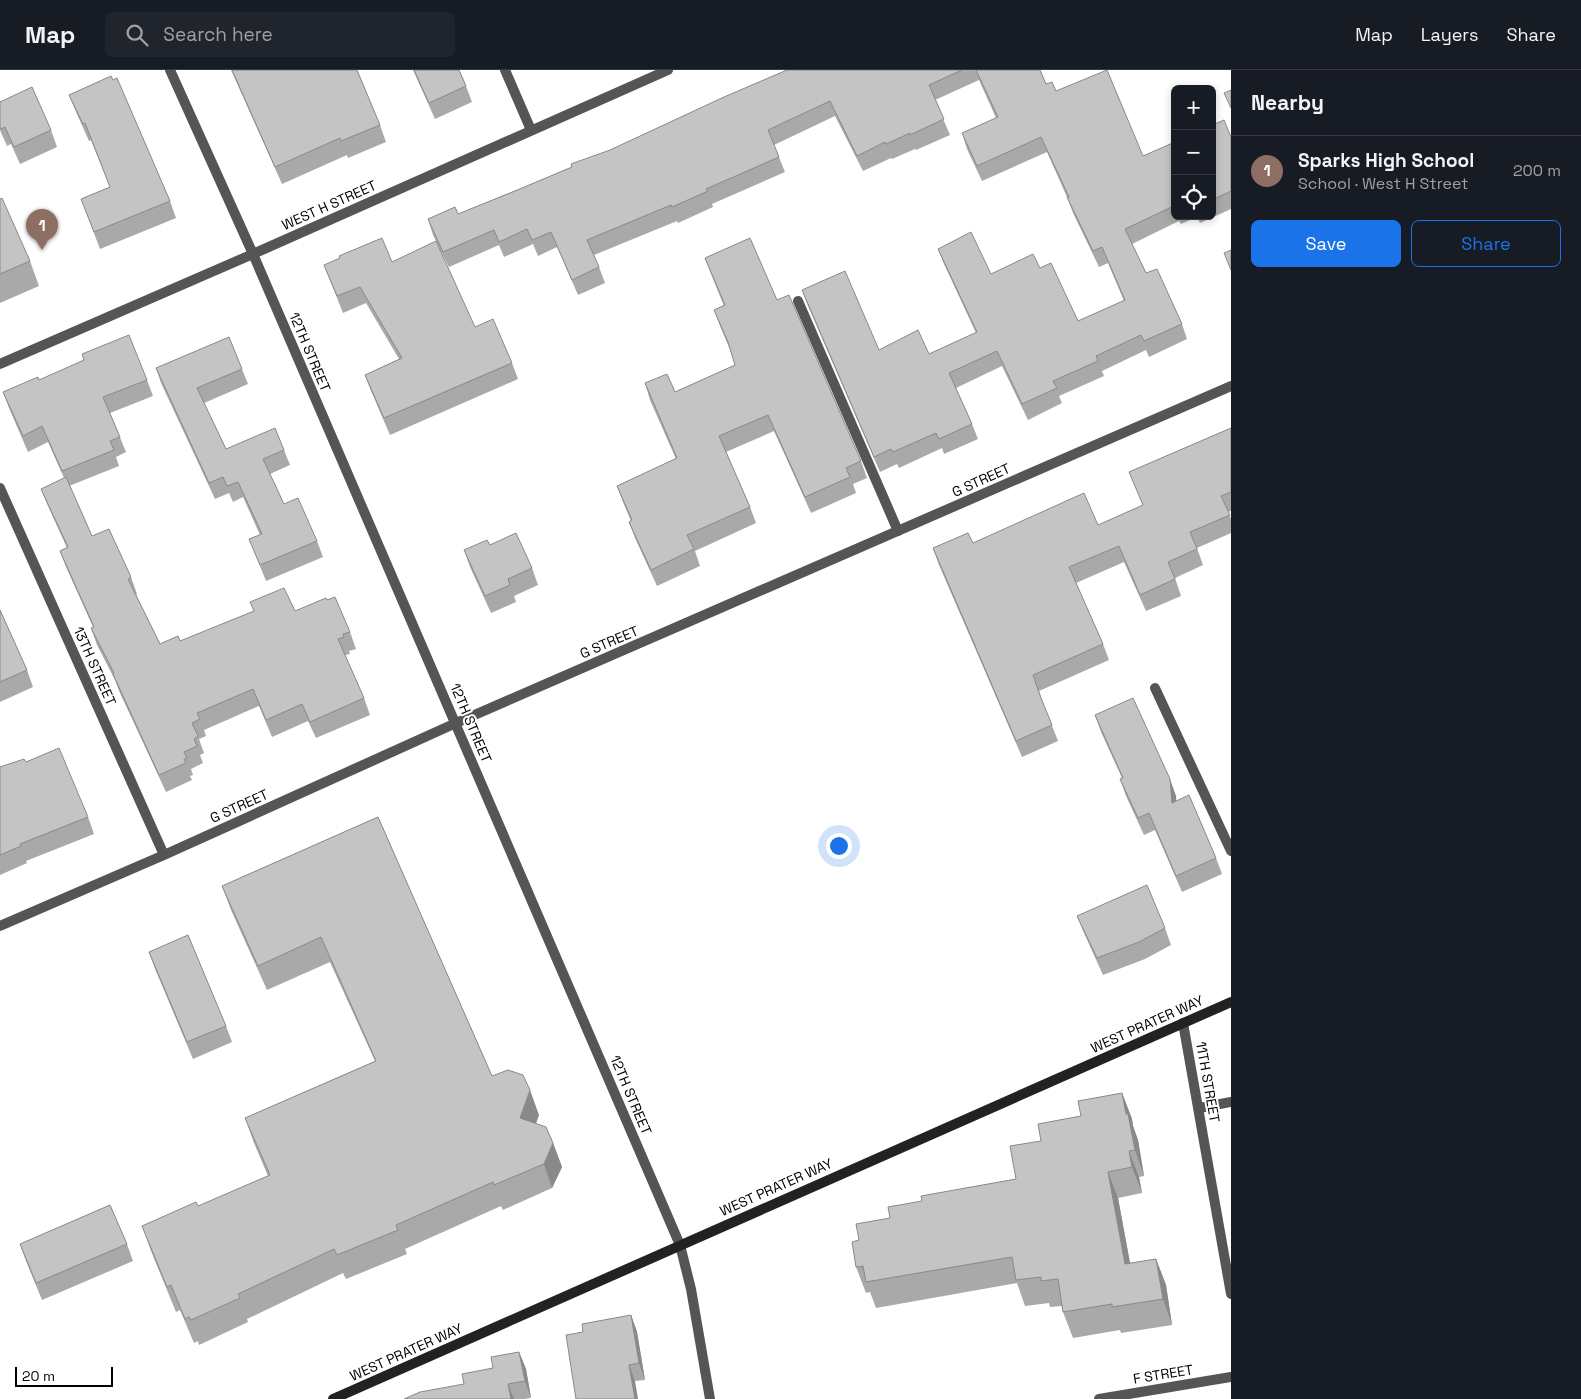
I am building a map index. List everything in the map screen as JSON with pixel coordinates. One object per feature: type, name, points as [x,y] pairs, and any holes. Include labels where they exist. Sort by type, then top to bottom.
[{"type":"main road","name":"WEST PRATER WAY","points":[[333,1399],[1231,1002]]},
{"type":"street","name":"12TH STREET","points":[[170,70],[253,254],[680,1245],[691,1289],[710,1399]]},
{"type":"street","points":[[504,70],[531,130]]},
{"type":"street","name":"WEST H STREET","points":[[0,364],[668,70]]},
{"type":"street","points":[[798,301],[898,531]]},
{"type":"street","name":"G STREET","points":[[0,926],[164,855],[456,724],[1231,386]]},
{"type":"street","name":"13TH STREET","points":[[0,488],[164,855]]},
{"type":"street","points":[[1155,688],[1231,851]]},
{"type":"street","name":"11TH STREET","points":[[1183,1023],[1231,1294]]},
{"type":"street","points":[[1199,1108],[1231,1102]]},
{"type":"street","name":"F STREET","points":[[1099,1399],[1231,1377]]},
{"type":"building","points":[[232,70],[357,70],[380,125],[341,141],[340,138],[275,167]]},
{"type":"building","points":[[414,70],[459,70],[466,86],[429,103]]},
{"type":"building","points":[[787,70],[962,70],[929,85],[944,119],[910,135],[910,133],[886,144],[885,142],[857,156],[830,101],[768,130],[779,157],[706,189],[708,191],[672,207],[671,205],[587,240],[599,267],[572,280],[551,232],[532,240],[527,229],[499,242],[494,230],[443,252],[428,219],[455,207],[458,214],[515,191],[572,167],[571,164],[610,150]]},
{"type":"building","points":[[976,70],[1040,70],[1046,84],[1052,82],[1056,91],[1107,70],[1143,156],[1171,144],[1171,207],[1125,229],[1146,273],[1157,269],[1182,324],[1144,341],[1141,335],[1096,356],[1098,361],[1053,381],[1057,388],[1022,404],[997,351],[949,373],[972,424],[939,439],[936,433],[893,452],[891,449],[874,457],[802,290],[845,271],[879,350],[918,330],[929,354],[977,332],[938,249],[971,232],[991,274],[1033,254],[1040,268],[1051,263],[1078,321],[1125,300],[1102,247],[1093,251],[1041,137],[977,166],[962,133],[998,117]]},
{"type":"building","points":[[111,76],[113,80],[117,78],[170,201],[94,232],[81,199],[110,187],[85,123],[83,124],[69,95]]},
{"type":"building","points":[[32,87],[51,130],[14,147],[5,127],[1,129],[0,127],[0,102]]},
{"type":"building","points":[[1231,90],[1231,108],[1224,93]]},
{"type":"building","points":[[1224,120],[1231,137],[1231,191],[1216,198],[1216,130],[1216,123]]},
{"type":"building","points":[[2,198],[30,261],[0,274],[0,199]]},
{"type":"building","points":[[382,238],[392,262],[436,241],[475,327],[493,319],[512,363],[384,418],[365,375],[402,358],[360,287],[337,296],[324,265],[340,258],[339,256]]},
{"type":"building","points":[[750,238],[777,300],[789,295],[861,461],[846,468],[850,477],[805,497],[768,415],[719,436],[750,507],[687,535],[694,549],[651,570],[629,522],[632,520],[617,486],[677,458],[645,383],[667,374],[675,392],[735,365],[728,342],[714,310],[725,305],[705,258]]},
{"type":"building","points":[[1231,250],[1231,270],[1224,253]]},
{"type":"building","points":[[129,335],[147,380],[103,397],[120,437],[110,441],[114,450],[62,471],[42,426],[23,436],[3,392],[38,377],[39,380],[84,360],[82,354]]},
{"type":"building","points":[[229,337],[242,369],[197,388],[226,449],[275,428],[284,450],[263,459],[284,504],[298,498],[317,541],[260,565],[249,539],[262,534],[238,482],[227,486],[223,477],[209,483],[156,368]]},
{"type":"building","points":[[1231,428],[1231,492],[1221,496],[1230,515],[1190,532],[1197,549],[1168,562],[1175,579],[1140,595],[1119,546],[1069,567],[1103,644],[1033,675],[1052,725],[1016,741],[933,548],[968,533],[973,543],[1084,493],[1098,525],[1143,505],[1129,472]]},
{"type":"building","points":[[66,477],[92,536],[109,529],[131,577],[128,579],[160,644],[178,636],[180,641],[254,611],[250,602],[284,588],[295,611],[326,598],[327,600],[335,597],[350,632],[343,634],[344,637],[338,639],[364,698],[310,722],[302,704],[266,720],[253,689],[197,713],[200,719],[192,723],[198,736],[194,739],[197,746],[184,752],[187,758],[184,759],[186,763],[159,775],[114,673],[91,628],[94,627],[60,551],[68,547],[41,489]]},
{"type":"building","points":[[516,533],[532,568],[508,579],[510,585],[485,596],[464,550],[487,540],[490,545]]},
{"type":"building","points":[[0,610],[27,670],[0,682]]},
{"type":"building","points":[[1133,698],[1170,779],[1172,803],[1189,795],[1216,858],[1176,876],[1149,813],[1138,818],[1120,779],[1123,778],[1095,715]]},
{"type":"building","points":[[59,748],[88,817],[20,844],[21,846],[0,855],[0,767],[24,759],[26,762]]},
{"type":"building","points":[[378,817],[492,1076],[508,1070],[523,1075],[530,1090],[520,1118],[546,1127],[553,1143],[544,1164],[494,1185],[493,1182],[396,1225],[398,1230],[337,1255],[334,1249],[238,1294],[240,1298],[191,1320],[189,1317],[185,1319],[171,1285],[167,1287],[142,1226],[196,1202],[198,1206],[270,1175],[245,1118],[376,1061],[321,937],[258,966],[222,886]]},
{"type":"building","points":[[1147,885],[1165,928],[1139,942],[1097,958],[1077,916]]},
{"type":"building","points":[[188,935],[226,1026],[187,1042],[149,952]]},
{"type":"building","points":[[1122,1093],[1135,1150],[1129,1151],[1132,1167],[1108,1172],[1125,1264],[1156,1259],[1163,1299],[1112,1307],[1112,1304],[1063,1312],[1058,1279],[1041,1281],[1041,1277],[1016,1280],[1012,1257],[866,1282],[863,1266],[856,1267],[852,1242],[859,1240],[856,1224],[890,1218],[888,1207],[922,1201],[921,1196],[1016,1179],[1010,1146],[1041,1141],[1038,1124],[1081,1116],[1078,1101]]},
{"type":"building","points":[[110,1205],[127,1244],[36,1283],[20,1244]]},
{"type":"building","points":[[631,1315],[639,1363],[629,1365],[635,1399],[576,1399],[566,1335],[583,1332],[582,1324]]},
{"type":"building","points":[[519,1352],[525,1381],[508,1384],[511,1399],[404,1399],[420,1392],[464,1384],[462,1374],[493,1368],[491,1357]]},
{"type":"place","name":"Sparks High School","points":[[42,250]]}]
